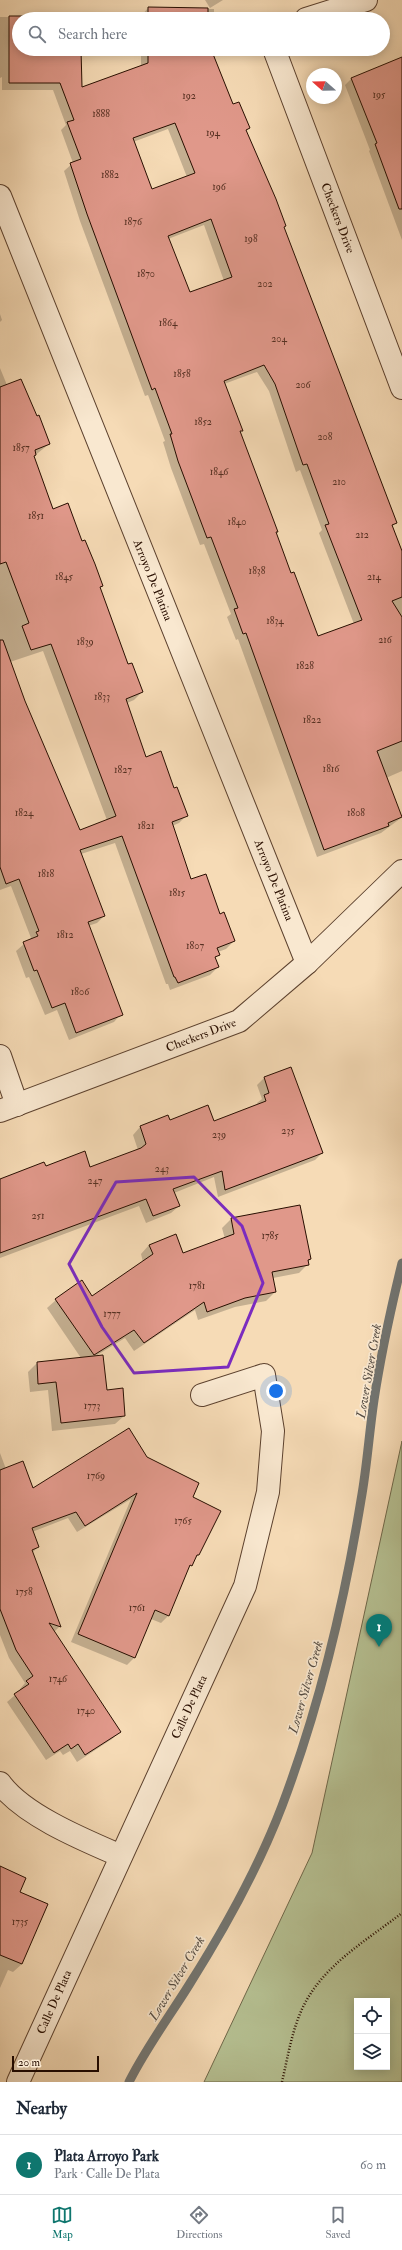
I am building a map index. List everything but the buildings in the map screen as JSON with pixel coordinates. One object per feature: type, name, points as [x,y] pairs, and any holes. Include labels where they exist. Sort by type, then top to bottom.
[{"type":"street","points":[[328,12],[366,0]]},
{"type":"street","name":"Checkers Drive","points":[[277,56],[402,388]]},
{"type":"street","name":"Arroyo De Platina","points":[[0,196],[307,963]]},
{"type":"street","name":"Checkers Drive","points":[[9,1108],[239,1021],[307,963],[402,871]]},
{"type":"street","points":[[0,1056],[9,1108]]},
{"type":"street","name":"Calle De Plata","points":[[18,2082],[120,1856],[245,1586],[268,1492],[273,1431],[264,1375],[202,1395]]},
{"type":"street","points":[[0,1783],[8,1794],[65,1831],[120,1856]]},
{"type":"path","points":[[282,2082],[294,2031],[304,2005],[321,1979],[344,1958],[402,1913]]},
{"type":"highlighted area","points":[[194,1177],[242,1226],[263,1283],[228,1367],[134,1373],[102,1327],[69,1264],[116,1182]]},
{"type":"green space","points":[[402,1441],[402,2082],[204,2082],[312,1853]]},
{"type":"waterway","name":"Lower Silver Creek","points":[[129,2082],[150,2045],[202,1964],[252,1875],[282,1806],[308,1731],[329,1655],[347,1578],[363,1488],[372,1413],[380,1366],[402,1263]]},
{"type":"place","name":"Plata Arroyo Park","points":[[379,1647]]}]
